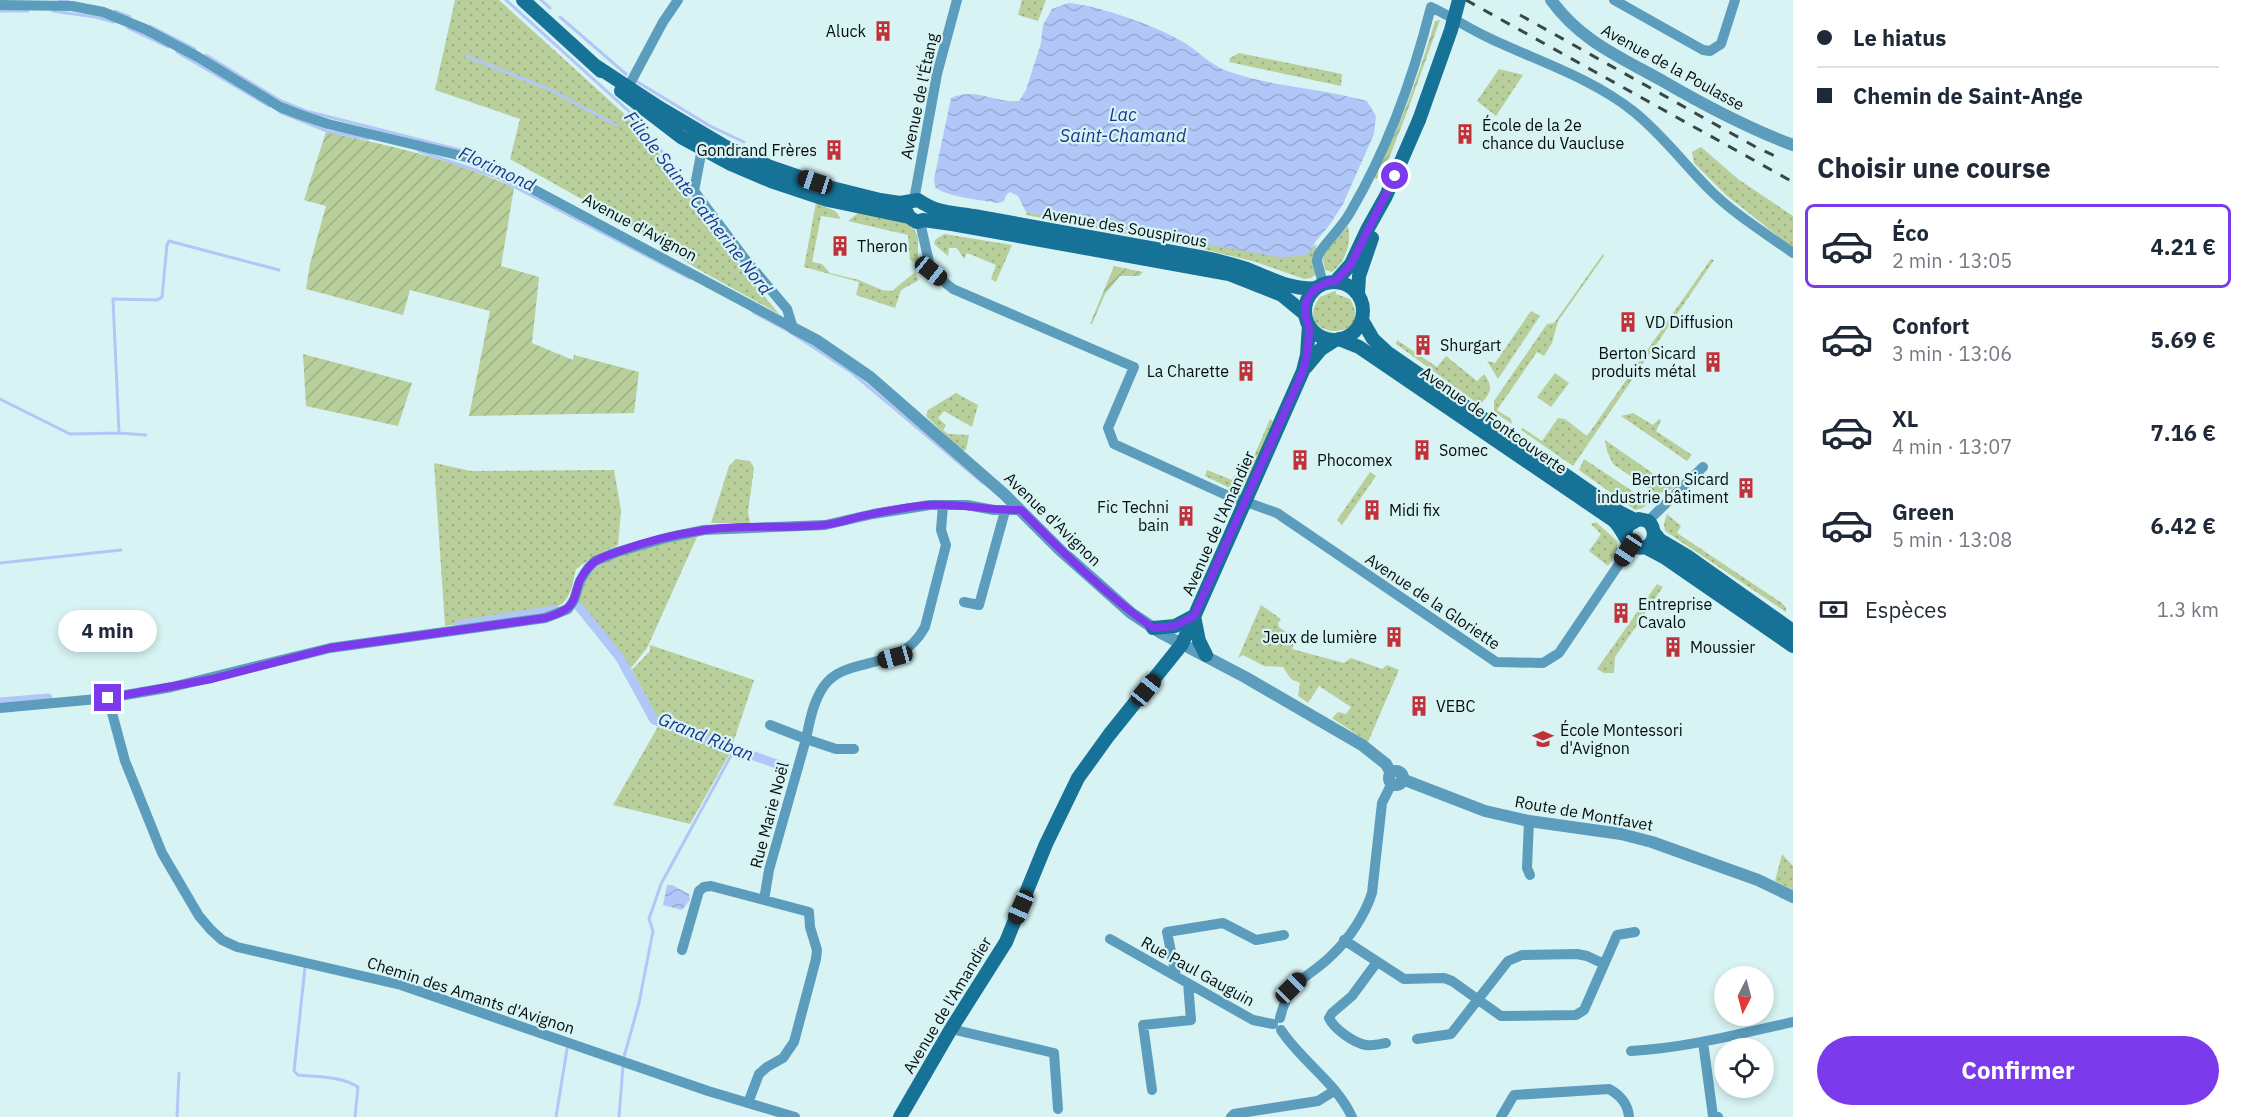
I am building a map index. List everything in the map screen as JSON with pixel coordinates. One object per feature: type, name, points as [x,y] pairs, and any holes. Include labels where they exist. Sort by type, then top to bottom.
[{"type":"main road","name":"Avenue des Souspirous","points":[[522,0],[662,123],[707,144],[771,181],[828,200],[917,211],[1229,274],[1282,296],[1307,320]]},
{"type":"main road","points":[[1358,293],[1361,268],[1386,196],[1419,120],[1460,0]]},
{"type":"main road","points":[[1325,284],[1352,287],[1358,293],[1364,307],[1362,320],[1353,333],[1337,340],[1320,336],[1307,320],[1309,296],[1351,264],[1386,196]]},
{"type":"main road","name":"Avenue des Souspirous","points":[[917,211],[938,211],[974,216],[1227,262],[1290,285],[1308,289],[1325,284]]},
{"type":"main road","name":"Avenue de l'Amandier","points":[[900,1117],[951,1029],[1006,942],[1046,844],[1078,778],[1109,735],[1182,644],[1303,371],[1307,355],[1307,320]]},
{"type":"main road","name":"Avenue de Fontcouverte","points":[[1362,320],[1373,339],[1388,353],[1619,512],[1641,520]]},
{"type":"main road","name":"Avenue de l'Amandier","points":[[1303,371],[1321,349],[1337,340]]},
{"type":"main road","name":"Avenue de Fontcouverte","points":[[1337,340],[1359,347],[1613,520],[1634,542],[1664,557],[1793,646]]},
{"type":"main road","points":[[1655,534],[1652,542],[1634,542],[1627,526],[1641,520],[1653,526],[1660,540],[1687,556],[1793,632]]},
{"type":"main road","points":[[1153,628],[1175,626],[1194,616],[1199,641],[1206,655]]},
{"type":"street","points":[[626,90],[678,0]]},
{"type":"street","name":"Avenue de l'Étang","points":[[917,211],[937,74],[957,0]]},
{"type":"street","name":"Avenue de la Poulasse","points":[[1551,0],[1566,20],[1590,41],[1722,115],[1793,145]]},
{"type":"street","points":[[1614,0],[1703,50],[1710,51],[1721,44],[1735,0]]},
{"type":"street","points":[[1325,284],[1317,261],[1318,255],[1350,213],[1379,158],[1405,97],[1430,3],[1486,37],[1566,71],[1604,91],[1658,132],[1711,191],[1793,253]]},
{"type":"street","name":"Avenue d'Avignon","points":[[0,5],[72,6],[103,12],[145,29],[198,57],[280,107],[328,124],[466,157],[514,179],[816,340],[870,377],[967,460],[1096,583],[1153,628],[1182,644]]},
{"type":"street","points":[[707,144],[694,191],[745,259],[787,309],[793,328]]},
{"type":"street","name":"Avenue de la Gloriette","points":[[917,211],[931,271],[953,289],[1134,367],[1108,428],[1114,444],[1224,494],[1277,513],[1496,662],[1544,663],[1559,653],[1634,542]]},
{"type":"street","points":[[1641,520],[1703,467]]},
{"type":"street","points":[[0,708],[108,698],[212,679],[330,648],[552,616],[568,609],[574,600],[580,581],[588,567],[595,561],[666,538],[705,530],[825,525],[873,514],[930,505],[967,505],[1005,511],[1021,510]]},
{"type":"street","name":"Rue Marie Noël","points":[[764,900],[769,870],[814,704],[826,684],[839,675],[857,667],[895,657],[920,637],[925,627],[946,545],[941,530],[943,505]]},
{"type":"street","points":[[964,602],[979,605],[1005,511]]},
{"type":"street","name":"Route de Montfavet","points":[[1182,644],[1206,655],[1362,745],[1386,764],[1395,778],[1420,784],[1468,806],[1529,821],[1621,834],[1652,842],[1758,880],[1793,897]]},
{"type":"street","name":"Chemin des Amants d'Avignon","points":[[108,698],[125,761],[162,853],[199,916],[222,940],[237,947],[401,985],[708,1091],[795,1117]]},
{"type":"street","points":[[770,725],[836,749],[854,749]]},
{"type":"street","points":[[1352,1117],[1334,1091],[1289,1043],[1278,1024],[1283,1003],[1291,988],[1303,976],[1333,955],[1364,912],[1372,893],[1382,803],[1395,778]]},
{"type":"street","points":[[1529,821],[1527,867],[1530,875]]},
{"type":"street","points":[[682,950],[699,891],[704,887],[711,886],[809,912],[810,927],[817,950],[794,1042],[783,1058],[759,1074],[748,1103]]},
{"type":"street","points":[[1176,976],[1167,932],[1223,923],[1256,940],[1284,935]]},
{"type":"street","points":[[1344,940],[1404,979],[1444,978],[1452,981],[1501,1016],[1576,1015],[1584,1010],[1617,935],[1635,932]]},
{"type":"street","name":"Rue Paul Gauguin","points":[[1110,939],[1253,1020],[1278,1024]]},
{"type":"street","points":[[1417,1039],[1451,1034],[1508,961],[1522,955],[1577,954],[1604,964]]},
{"type":"street","points":[[1377,962],[1352,996],[1329,1018],[1332,1024],[1356,1041],[1366,1045],[1386,1043]]},
{"type":"street","points":[[1152,1090],[1143,1026],[1191,1020],[1188,983]]},
{"type":"street","points":[[1631,1051],[1659,1050],[1793,1022]]},
{"type":"street","points":[[951,1029],[1054,1053],[1058,1108]]},
{"type":"street","points":[[1703,1042],[1715,1117]]},
{"type":"street","points":[[1501,1117],[1514,1095],[1609,1089],[1619,1094],[1629,1110],[1629,1117]]},
{"type":"street","points":[[1231,1117],[1233,1114],[1318,1101],[1334,1091]]},
{"type":"green space","points":[[455,0],[499,0],[643,131],[726,249],[779,314],[696,268],[644,234],[510,159],[520,119],[435,90]]},
{"type":"green space","points":[[1022,0],[1046,0],[1038,21],[1018,15]]},
{"type":"green space","points":[[1440,20],[1382,176],[1376,179],[1374,178],[1408,101],[1435,21]]},
{"type":"green space","points":[[1239,53],[1342,74],[1341,86],[1229,62],[1230,58]]},
{"type":"green space","points":[[1499,69],[1523,75],[1496,116],[1477,101]]},
{"type":"green space","points":[[326,132],[445,161],[514,188],[501,266],[539,277],[532,343],[573,360],[574,355],[639,372],[634,413],[469,416],[490,311],[410,290],[403,315],[306,289],[310,264],[326,206],[304,200]]},
{"type":"green space","points":[[1701,147],[1738,179],[1793,216],[1793,248],[1726,195],[1694,163],[1692,152]]},
{"type":"green space","points":[[816,203],[835,211],[841,219],[821,216],[812,262],[822,264],[830,273],[859,280],[882,290],[892,291],[915,272],[919,280],[901,290],[895,308],[856,295],[859,282],[804,267]]},
{"type":"green space","points":[[1026,212],[1154,235],[1304,256],[1317,244],[1313,260],[1316,274],[1304,279],[1256,262],[1190,246],[1026,215]]},
{"type":"green space","points":[[858,213],[912,225],[918,237],[916,263],[910,260],[908,235],[848,221]]},
{"type":"green space","points":[[1348,226],[1348,245],[1341,263],[1332,272],[1325,270],[1322,255]]},
{"type":"green space","points":[[944,234],[1012,245],[996,282],[991,279],[996,265],[967,253],[964,259],[957,248],[949,248],[948,256],[934,244],[935,240]]},
{"type":"green space","points":[[1603,254],[1604,256],[1558,321],[1552,343],[1544,356],[1537,352],[1497,410],[1511,419],[1512,424],[1494,412],[1494,401],[1547,324],[1554,323]]},
{"type":"green space","points":[[1711,259],[1714,260],[1573,466],[1521,430],[1523,428],[1542,441],[1558,418],[1565,419],[1587,436]]},
{"type":"green space","points":[[1114,266],[1143,272],[1139,276],[1120,276],[1105,294],[1090,324]]},
{"type":"green space","points":[[1335,291],[1336,294],[1350,299],[1355,314],[1352,324],[1344,330],[1333,331],[1315,322],[1313,311],[1320,297]]},
{"type":"green space","points":[[1531,311],[1540,316],[1498,379],[1487,361],[1495,363]]},
{"type":"green space","points":[[1397,340],[1437,367],[1446,356],[1477,381],[1484,374],[1490,386],[1487,397],[1480,405],[1396,344]]},
{"type":"green space","points":[[303,354],[412,383],[398,426],[306,406]]},
{"type":"green space","points":[[1555,373],[1569,383],[1551,407],[1537,397]]},
{"type":"green space","points":[[956,393],[978,405],[972,427],[944,411],[938,418],[946,425],[943,430],[948,434],[969,435],[966,450],[962,451],[926,416],[928,410]]},
{"type":"green space","points":[[1633,413],[1653,425],[1659,419],[1661,420],[1656,431],[1692,455],[1687,461],[1621,416]]},
{"type":"green space","points":[[1270,419],[1273,421],[1248,480],[1242,486],[1232,489],[1205,476],[1207,470],[1232,480],[1234,476],[1245,477]]},
{"type":"green space","points":[[1605,440],[1674,488],[1655,493],[1613,464]]},
{"type":"green space","points":[[736,459],[750,461],[754,468],[748,512],[750,523],[711,523],[729,466]]},
{"type":"green space","points":[[1584,459],[1649,502],[1643,508],[1635,510],[1579,470]]},
{"type":"green space","points":[[434,463],[471,471],[614,470],[621,510],[618,545],[594,556],[576,569],[568,596],[555,608],[507,618],[445,626]]},
{"type":"green space","points":[[1370,472],[1376,476],[1342,525],[1337,520]]},
{"type":"green space","points":[[1667,514],[1681,526],[1677,533],[1782,603],[1786,612],[1665,531],[1664,524]]},
{"type":"green space","points":[[1596,522],[1617,541],[1617,551],[1608,566],[1589,551],[1601,534],[1591,524]]},
{"type":"green space","points":[[697,537],[647,648],[631,668],[578,601],[585,578],[595,568],[622,555]]},
{"type":"green space","points":[[1657,584],[1663,587],[1615,657],[1614,673],[1604,673],[1597,669]]},
{"type":"green space","points":[[1261,605],[1281,619],[1278,623],[1279,627],[1295,639],[1292,649],[1344,663],[1351,658],[1382,669],[1387,665],[1399,670],[1368,742],[1332,718],[1338,712],[1346,714],[1351,707],[1319,686],[1308,703],[1298,696],[1300,683],[1291,679],[1283,667],[1264,666],[1243,655],[1238,658]]},
{"type":"green space","points":[[650,645],[754,680],[732,746],[657,717],[632,670],[650,651]]},
{"type":"green space","points":[[659,725],[731,751],[690,824],[613,805]]},
{"type":"green space","points":[[1782,854],[1793,866],[1793,890],[1775,881]]},
{"type":"water","name":"Lac Saint-Chamand","points":[[1068,3],[1111,12],[1160,30],[1185,43],[1210,62],[1227,71],[1261,81],[1367,101],[1376,116],[1374,134],[1343,204],[1315,242],[1313,249],[1305,256],[1279,257],[1026,212],[1018,196],[1010,192],[1004,201],[998,203],[956,196],[935,187],[934,179],[951,98],[969,94],[1019,101],[1026,90],[1041,43],[1043,25],[1052,9]]},
{"type":"water","points":[[667,885],[672,885],[689,894],[690,900],[682,910],[663,905]]},
{"type":"waterway","name":"Florimond","points":[[59,0],[68,1]]},
{"type":"waterway","name":"Filiole Sainte Catherine Nord","points":[[506,0],[633,115],[666,157],[690,193]]},
{"type":"waterway","points":[[541,0],[550,8]]},
{"type":"waterway","points":[[0,11],[28,11]]},
{"type":"waterway","points":[[53,11],[114,22]]},
{"type":"waterway","name":"Florimond","points":[[115,11],[130,17]]},
{"type":"waterway","points":[[560,17],[626,74]]},
{"type":"waterway","name":"Florimond","points":[[150,26],[195,49]]},
{"type":"waterway","points":[[128,28],[168,47]]},
{"type":"waterway","points":[[177,52],[269,106]]},
{"type":"waterway","name":"Florimond","points":[[206,55],[281,101],[306,111],[460,150]]},
{"type":"waterway","points":[[466,56],[551,90],[616,125]]},
{"type":"waterway","points":[[636,81],[710,126],[744,142]]},
{"type":"waterway","points":[[280,112],[327,131],[368,139]]},
{"type":"waterway","points":[[419,151],[496,177],[689,278]]},
{"type":"waterway","name":"Filiole Sainte Catherine Nord","points":[[706,216],[726,245],[753,277]]},
{"type":"waterway","points":[[119,433],[113,299],[157,300],[162,297],[169,241],[279,270]]},
{"type":"waterway","points":[[753,312],[790,332],[851,372],[983,483]]},
{"type":"waterway","points":[[0,399],[70,434],[146,435]]},
{"type":"waterway","points":[[0,563],[121,550]]},
{"type":"waterway","name":"Grand Riban","points":[[579,607],[620,658],[654,720],[782,766]]},
{"type":"waterway","name":"Grand Riban","points":[[459,625],[555,610]]},
{"type":"waterway","name":"Grand Riban","points":[[0,702],[48,698]]},
{"type":"waterway","points":[[624,1057],[639,1003],[653,931],[649,919],[661,884],[734,750]]},
{"type":"waterway","points":[[305,967],[294,1071],[298,1075],[337,1079],[358,1087],[355,1117]]},
{"type":"waterway","points":[[556,1117],[567,1049]]},
{"type":"waterway","points":[[619,1117],[623,1066]]},
{"type":"waterway","points":[[177,1117],[179,1073]]},
{"type":"railway","points":[[1466,0],[1793,182]]},
{"type":"railway","points":[[1520,15],[1779,158]]},
{"type":"place","name":"Aluck","points":[[883,31]]},
{"type":"place","name":"École de la 2e chance du Vaucluse","points":[[1465,134]]},
{"type":"place","name":"Gondrand Frères","points":[[834,150]]},
{"type":"place","name":"Theron","points":[[840,246]]},
{"type":"place","name":"VD Diffusion","points":[[1628,322]]},
{"type":"place","name":"Shurgart","points":[[1423,345]]},
{"type":"place","name":"Berton Sicard produits métal","points":[[1713,362]]},
{"type":"place","name":"La Charette","points":[[1246,371]]},
{"type":"place","name":"Somec","points":[[1422,450]]},
{"type":"place","name":"Phocomex","points":[[1300,460]]},
{"type":"place","name":"Berton Sicard industrie bâtiment","points":[[1746,488]]},
{"type":"place","name":"Midi fix","points":[[1372,510]]},
{"type":"place","name":"Fic Techni bain","points":[[1186,516]]},
{"type":"place","name":"Entreprise Cavalo","points":[[1621,613]]},
{"type":"place","name":"Jeux de lumière","points":[[1394,637]]},
{"type":"place","name":"Moussier","points":[[1673,647]]},
{"type":"place","name":"VEBC","points":[[1419,706]]},
{"type":"place","name":"École Montessori d'Avignon","points":[[1543,739]]},
{"type":"route","points":[[108,698],[212,679],[330,648],[384,642],[559,614],[568,609],[574,600],[580,581],[588,567],[595,561],[666,538],[705,530],[825,525],[873,514],[930,505],[967,505],[994,510],[1021,510],[1060,550],[1131,613],[1153,628],[1175,626],[1185,622],[1194,616],[1303,371],[1309,340],[1309,325],[1305,314],[1309,296],[1323,284],[1336,281],[1351,264],[1395,176]]}]
